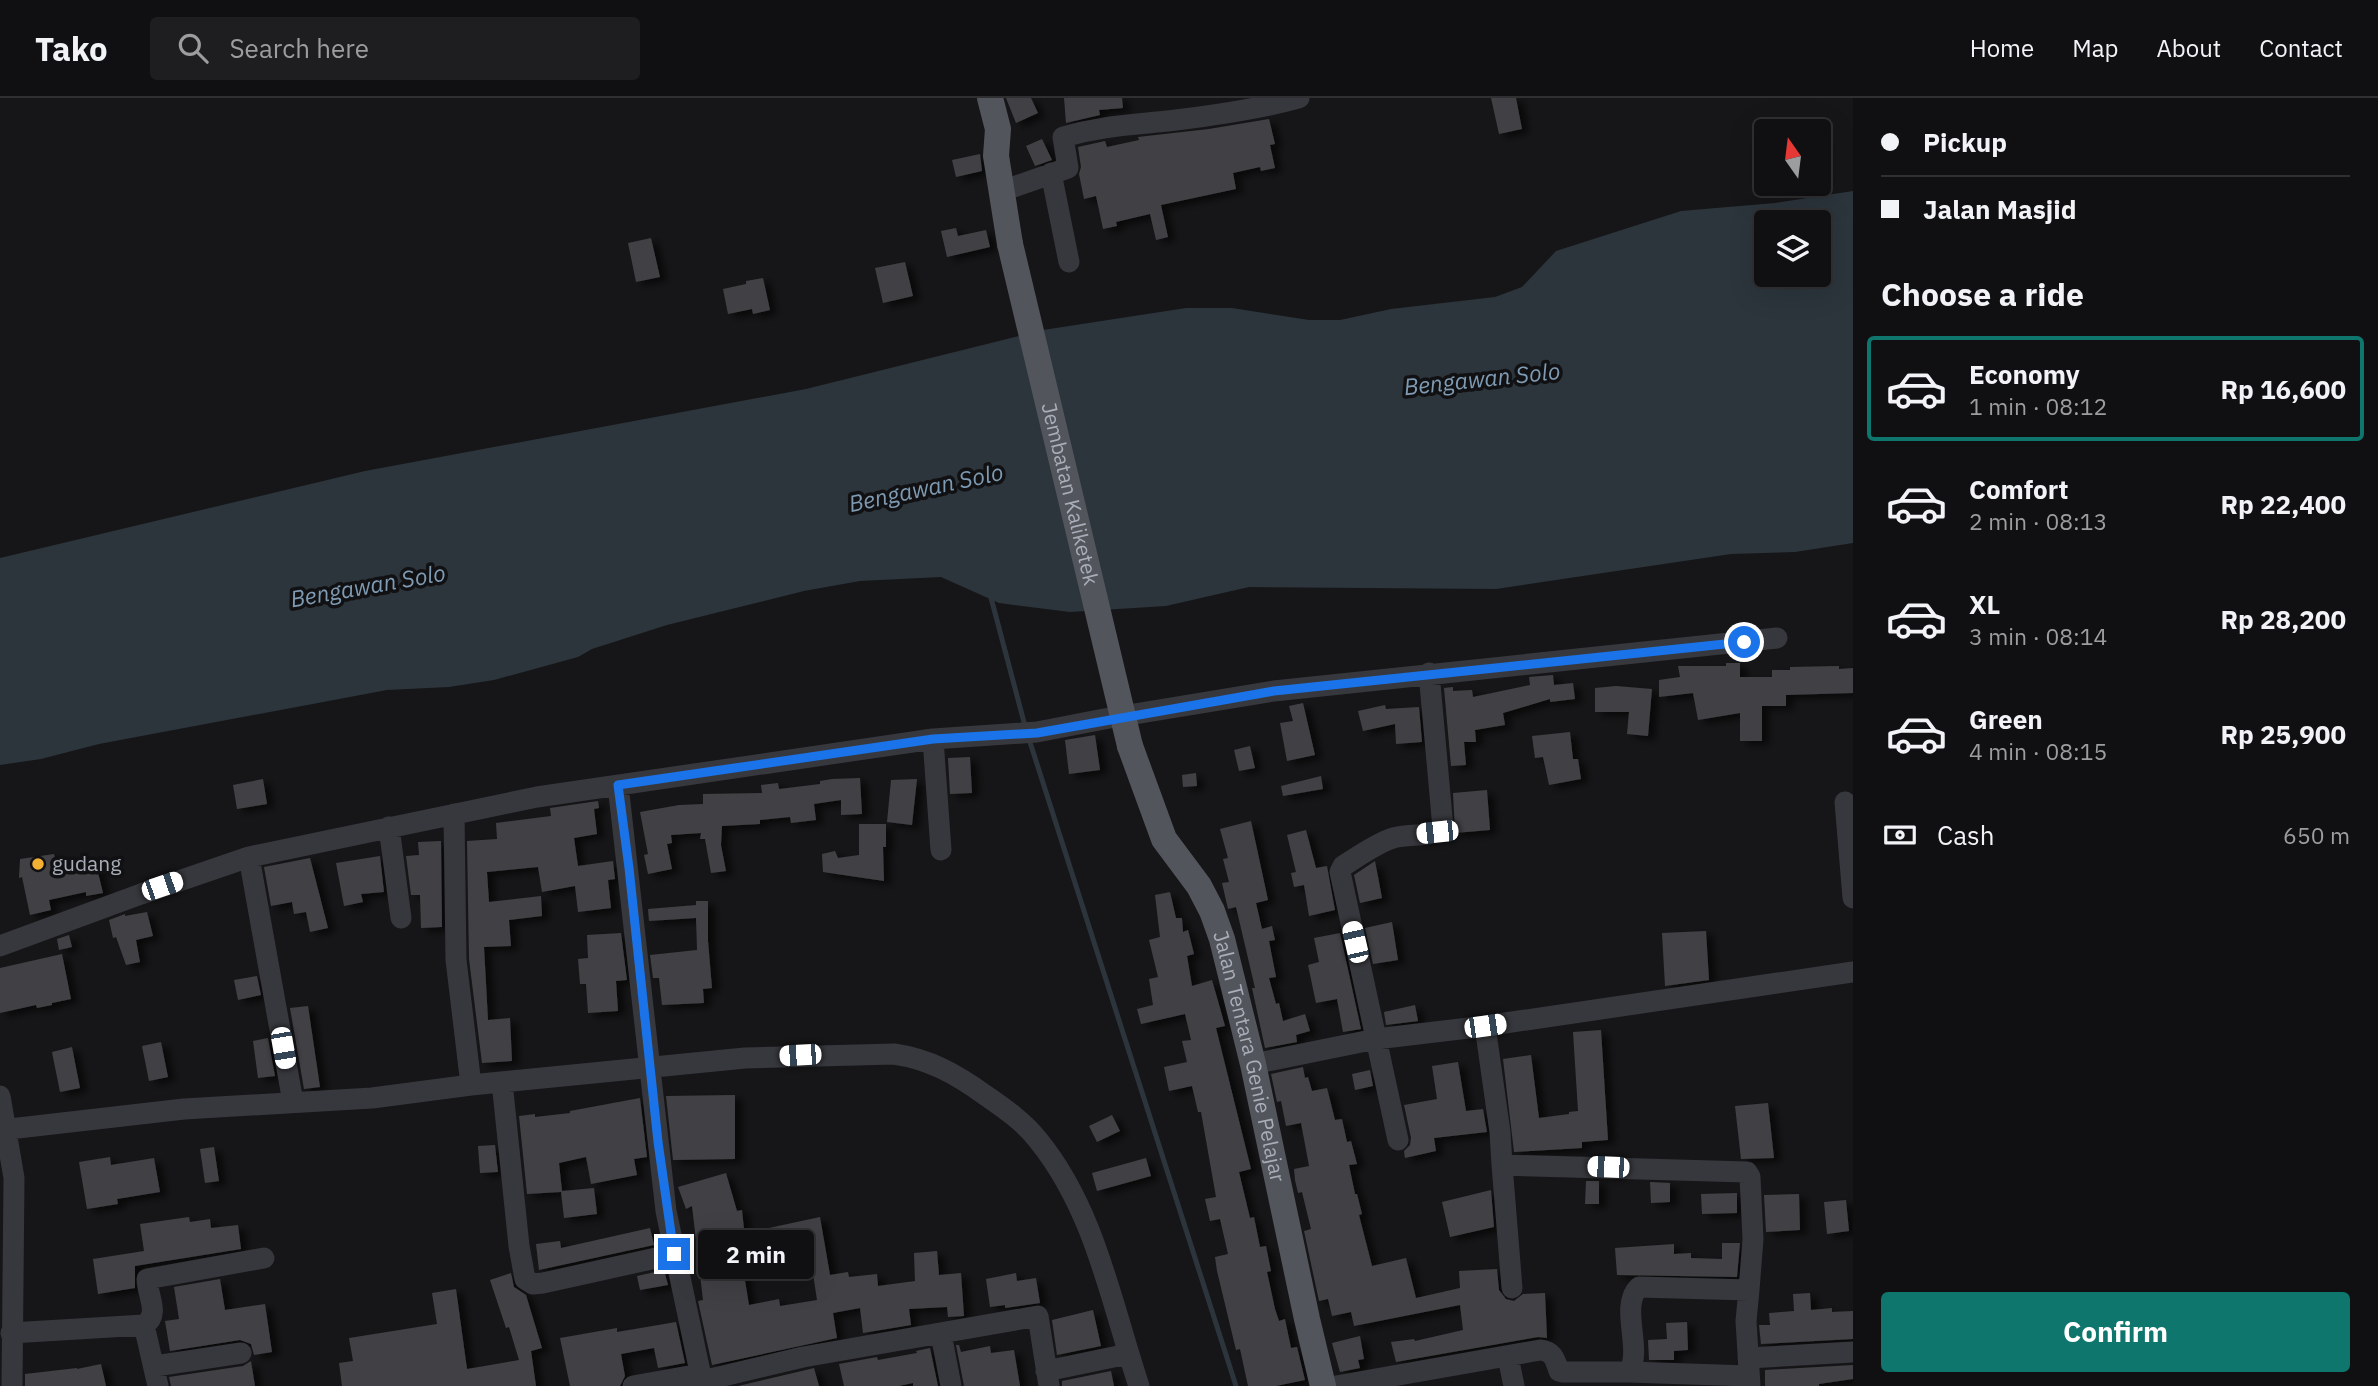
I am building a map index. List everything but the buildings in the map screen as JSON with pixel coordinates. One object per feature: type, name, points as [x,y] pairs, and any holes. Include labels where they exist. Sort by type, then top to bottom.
[{"type":"main road","name":"Jembatan Kaliketek","points":[[990,98],[998,129],[996,156],[1010,244],[1130,746]]},
{"type":"main road","name":"Jalan Tentara Genie Pelajar","points":[[1130,746],[1164,839],[1199,886],[1222,939],[1253,1064],[1323,1386]]},
{"type":"street","points":[[1002,191],[1068,168],[1063,137],[1128,123],[1198,117],[1298,98]]},
{"type":"street","points":[[1051,173],[1069,262]]},
{"type":"street","points":[[0,946],[249,857],[537,797],[933,739],[1037,733],[1274,691],[1777,638]]},
{"type":"street","points":[[1398,1140],[1340,872],[1343,866],[1380,843],[1396,837],[1437,832],[1443,828],[1429,673]]},
{"type":"street","points":[[933,739],[941,850]]},
{"type":"street","points":[[618,785],[663,1183],[674,1254],[701,1380]]},
{"type":"street","points":[[1845,802],[1853,898]]},
{"type":"street","points":[[454,814],[456,960],[471,1085]]},
{"type":"street","points":[[389,827],[401,918]]},
{"type":"street","points":[[249,857],[293,1102]]},
{"type":"street","points":[[1253,1064],[1376,1039],[1485,1026],[1853,972]]},
{"type":"street","points":[[1485,1026],[1500,1132],[1512,1288]]},
{"type":"street","points":[[3,1130],[184,1109],[372,1098],[471,1085],[745,1058],[894,1054],[917,1057],[942,1067],[1011,1113],[1037,1138],[1054,1162],[1089,1225],[1139,1386]]},
{"type":"street","points":[[502,1082],[519,1246],[525,1279],[533,1284],[543,1283],[674,1254]]},
{"type":"street","points":[[0,1096],[3,1130],[14,1178],[8,1337],[12,1386]]},
{"type":"street","points":[[1502,1165],[1747,1172],[1750,1177],[1753,1239],[1746,1321],[1749,1373]]},
{"type":"street","points":[[8,1337],[144,1325],[153,1315],[147,1279],[264,1258]]},
{"type":"street","points":[[1629,1372],[1634,1360],[1632,1298],[1639,1287],[1749,1290]]},
{"type":"street","points":[[633,1386],[701,1380],[803,1357],[1038,1316],[1047,1379],[1128,1354]]},
{"type":"street","points":[[144,1325],[156,1376],[241,1353]]},
{"type":"street","points":[[941,1334],[951,1386]]},
{"type":"street","points":[[1336,1386],[1540,1350],[1548,1351],[1555,1359],[1559,1371],[1563,1372],[1749,1373],[1853,1352]]},
{"type":"street","points":[[1508,1357],[1514,1386]]},
{"type":"water","name":"Bengawan Solo","points":[[1853,191],[1853,543],[1795,552],[1731,554],[1496,589],[1249,587],[1166,606],[1070,612],[999,603],[941,577],[860,581],[804,591],[667,625],[592,649],[578,657],[494,680],[449,687],[387,690],[0,765],[0,558],[365,471],[806,389],[1043,330],[1186,308],[1232,308],[1309,320],[1340,320],[1391,309],[1495,297],[1522,287],[1556,251],[1681,211],[1775,203]]},
{"type":"waterway","points":[[990,594],[1025,726]]},
{"type":"waterway","points":[[1029,739],[1236,1386]]},
{"type":"place","name":"gudang","points":[[38,864]]},
{"type":"route","points":[[674,1254],[666,1211],[618,785],[933,739],[1037,733],[1274,691],[1744,642]]}]
